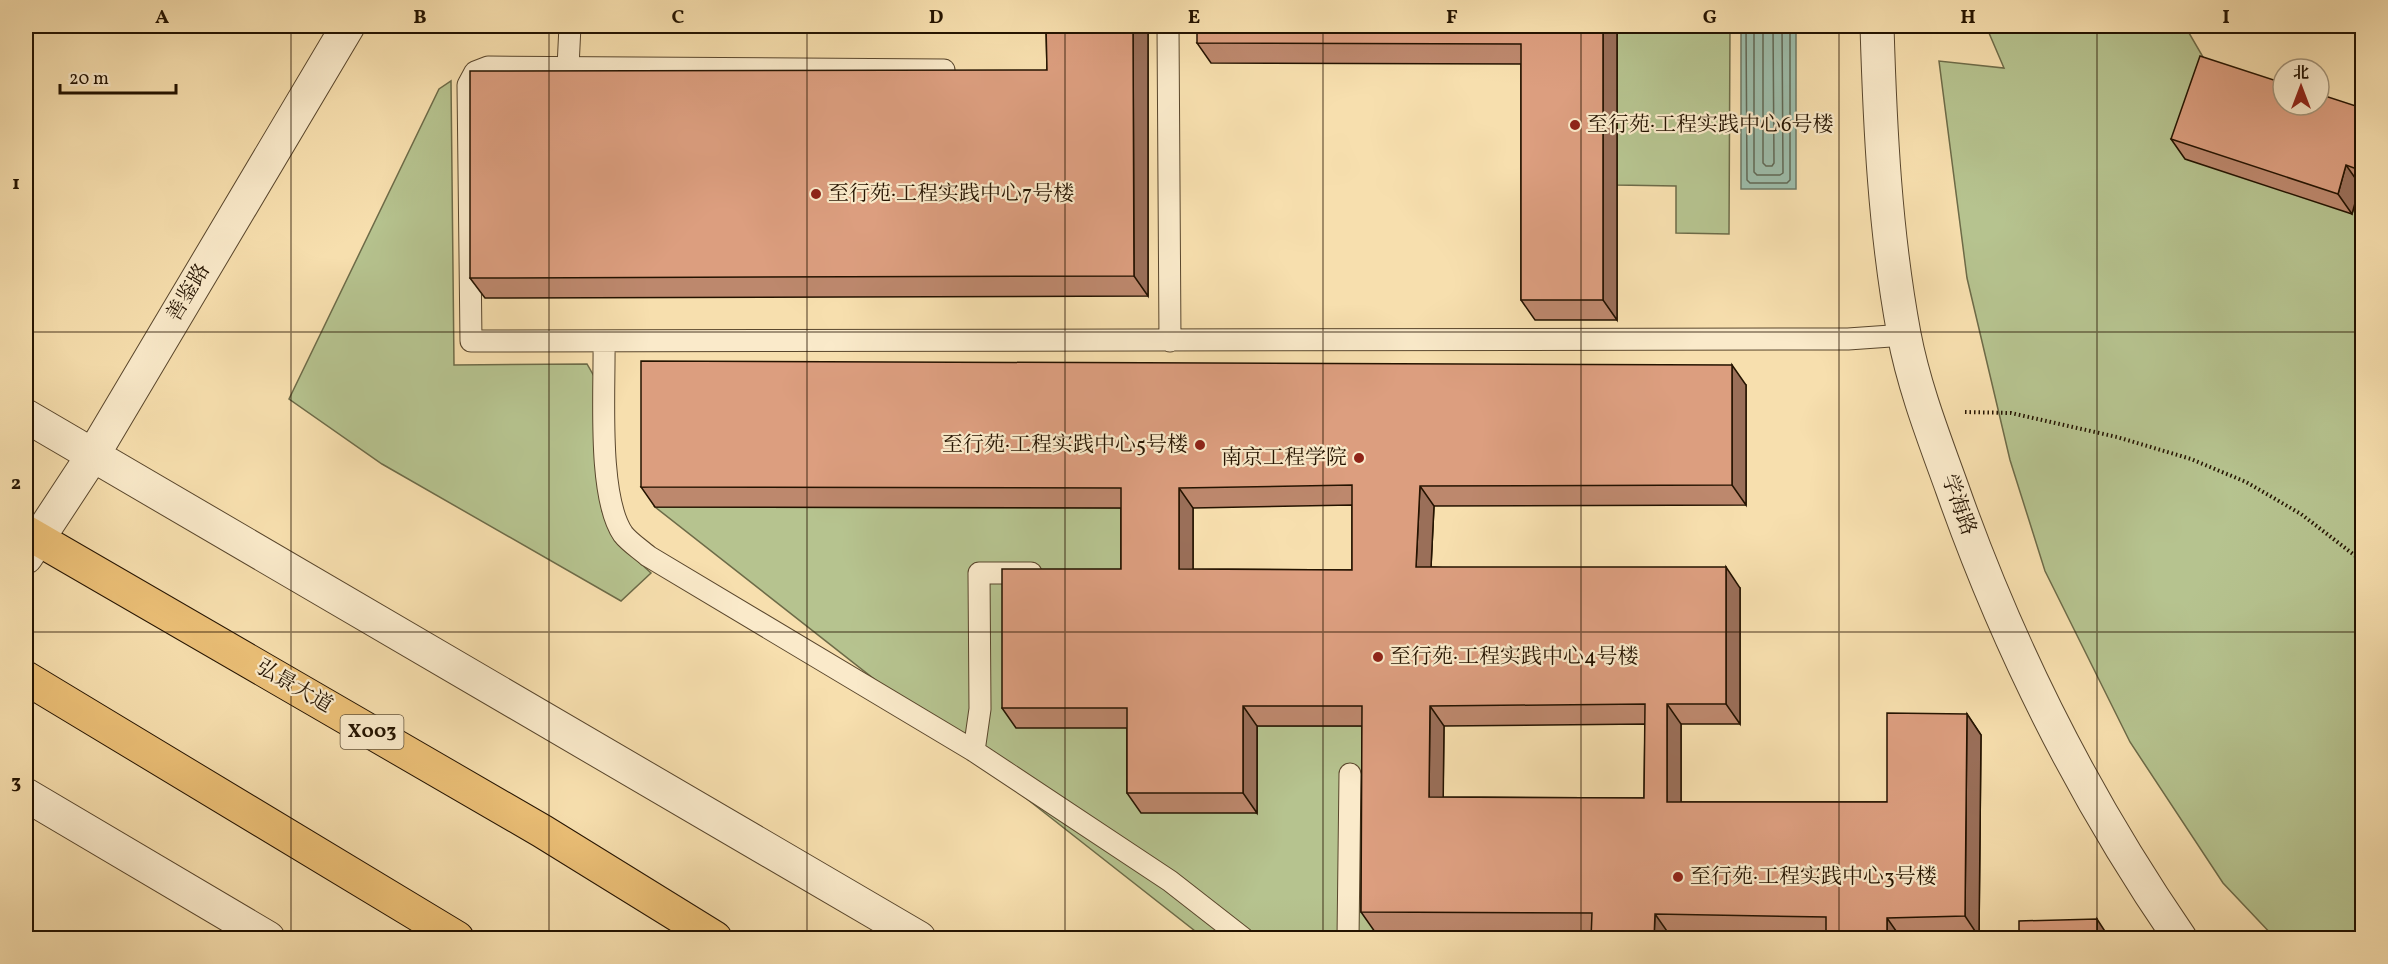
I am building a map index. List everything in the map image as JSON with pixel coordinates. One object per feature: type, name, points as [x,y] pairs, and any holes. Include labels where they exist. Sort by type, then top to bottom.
[{"type":"main road","name":"弘景大道","points":[[30,543],[542,831],[715,939]]},
{"type":"main road","points":[[26,678],[456,939]]},
{"type":"street","name":"善鉴路","points":[[30,543],[93,455],[348,26]]},
{"type":"street","name":"学海路","points":[[1877,26],[1881,144],[1896,280],[1905,335],[1925,412],[1978,562],[2028,675],[2096,804],[2180,939]]},
{"type":"street","points":[[26,416],[919,939]]},
{"type":"street","points":[[26,795],[268,939]]},
{"type":"lane","points":[[568,67],[570,26]]},
{"type":"lane","points":[[1168,26],[1170,341]]},
{"type":"lane","points":[[965,70],[488,67],[475,72],[468,85],[471,341],[1848,339],[1905,335]]},
{"type":"lane","points":[[604,341],[606,473],[613,514],[624,535],[648,556],[974,751],[1170,881],[1243,939]]},
{"type":"lane","points":[[974,751],[980,709],[979,573],[1051,574]]},
{"type":"lane","points":[[1348,939],[1350,774]]},
{"type":"path","points":[[1925,412],[2011,413],[2117,437],[2191,459],[2246,482],[2301,514],[2362,561]]},
{"type":"green space","points":[[1617,26],[1730,26],[1729,234],[1676,233],[1676,186],[1616,185]]},
{"type":"green space","points":[[1986,26],[2185,26],[2214,76],[2362,186],[2362,938],[2275,938],[2223,883],[2130,742],[2045,571],[2010,460],[1967,278],[1939,61],[2004,68]]},
{"type":"green space","points":[[451,81],[454,365],[587,364],[595,378],[602,511],[615,540],[651,573],[621,601],[382,464],[289,399],[439,89]]},
{"type":"green space","points":[[655,507],[1135,508],[1141,728],[1256,813],[1257,726],[1376,726],[1376,932],[1606,933],[1606,938],[1204,938]]},
{"type":"water","points":[[1741,26],[1796,26],[1796,189],[1741,189]]},
{"type":"building","name":"至行苑·工程实践中心7号楼","points":[[1046,26],[1133,26],[1134,276],[470,278],[470,71],[1047,70]]},
{"type":"building","name":"至行苑·工程实践中心6号楼","points":[[1197,26],[1603,26],[1603,300],[1521,300],[1521,44],[1197,43]]},
{"type":"building","points":[[2200,56],[2271,79],[2271,117],[2331,117],[2331,98],[2362,108],[2362,171],[2346,165],[2338,194],[2171,139]]},
{"type":"building","points":[[641,361],[1732,365],[1732,485],[1420,486],[1416,567],[1726,567],[1726,704],[1667,704],[1667,802],[1887,802],[1887,713],[1967,714],[1965,916],[1887,918],[1887,939],[1826,939],[1826,917],[1655,914],[1654,939],[1591,939],[1592,913],[1361,912],[1362,706],[1243,706],[1243,793],[1127,793],[1127,708],[1002,708],[1002,569],[1121,569],[1121,488],[641,487]],"holes":[[[1352,485],[1352,570],[1179,569],[1179,488]],[[1645,704],[1644,798],[1429,797],[1430,706]]]},
{"type":"building","points":[[2097,919],[2097,939],[2019,939],[2019,921]]},
{"type":"place","name":"至行苑·工程实践中心6号楼","points":[[1575,125]]},
{"type":"place","name":"至行苑·工程实践中心7号楼","points":[[816,194]]},
{"type":"place","name":"至行苑·工程实践中心5号楼","points":[[1200,445]]},
{"type":"place","name":"南京工程学院","points":[[1359,458]]},
{"type":"place","name":"至行苑·工程实践中心4号楼","points":[[1378,657]]},
{"type":"place","name":"至行苑·工程实践中心3号楼","points":[[1678,877]]}]
